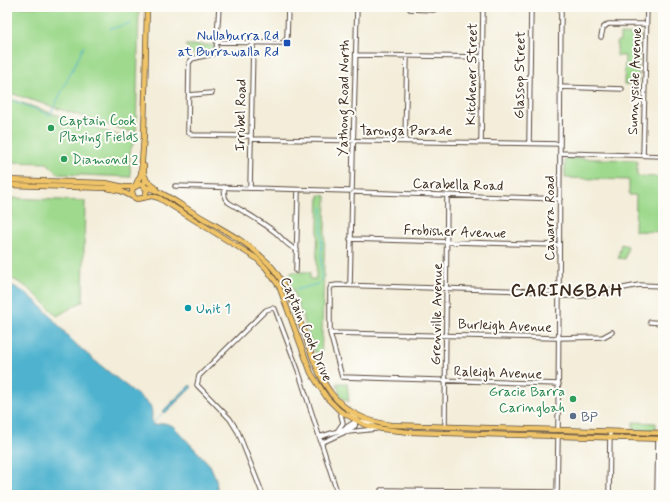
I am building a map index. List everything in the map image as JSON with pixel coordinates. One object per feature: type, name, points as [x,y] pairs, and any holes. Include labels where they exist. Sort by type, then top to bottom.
[{"type":"main road","points":[[7,185],[108,188],[139,199],[144,198],[147,192],[144,170],[144,136],[147,7]]},
{"type":"main road","points":[[134,197],[132,192],[140,174],[144,136]]},
{"type":"main road","points":[[144,170],[147,181],[164,195]]},
{"type":"main road","points":[[7,180],[106,183],[124,187],[139,184],[145,186]]},
{"type":"main road","name":"Captain Cook Drive","points":[[145,186],[164,195],[246,244],[265,259],[282,281],[289,294],[320,378],[334,397],[349,410],[381,424],[663,433]]},
{"type":"main road","name":"Captain Cook Drive","points":[[144,198],[156,197],[162,199],[245,249],[266,268],[284,298],[317,383],[327,398],[340,411],[356,421],[382,429],[446,433],[661,439]]},
{"type":"main road","name":"Grenville Avenue","points":[[446,427],[446,433]]},
{"type":"main road","points":[[558,430],[558,436]]},
{"type":"street","points":[[212,93],[188,95],[190,61],[216,53],[218,42],[219,7]]},
{"type":"street","points":[[218,42],[253,44],[285,43],[287,38],[288,7]]},
{"type":"street","name":"Yathong Road North","points":[[350,285],[357,7]]},
{"type":"street","points":[[410,9],[434,10],[439,7]]},
{"type":"street","name":"Kitchener Street","points":[[480,142],[483,7]]},
{"type":"street","name":"Glassop Street","points":[[529,143],[531,7]]},
{"type":"street","name":"Cawarra Road","points":[[558,430],[561,7]]},
{"type":"street","name":"Sunnyside Avenue","points":[[643,155],[647,7]]},
{"type":"street","points":[[601,37],[603,28],[608,24],[646,24]]},
{"type":"street","name":"Irrubel Road","points":[[250,188],[253,44]]},
{"type":"street","points":[[356,55],[482,57]]},
{"type":"street","points":[[405,141],[407,56]]},
{"type":"street","points":[[560,87],[622,89]]},
{"type":"street","name":"Taronga Parade","points":[[188,95],[188,130],[191,134],[251,138],[354,141],[560,144]]},
{"type":"street","points":[[560,153],[663,156]]},
{"type":"street","name":"Carabella Road","points":[[174,186],[560,199]]},
{"type":"street","points":[[224,187],[224,198],[228,202],[275,232],[288,245],[296,250]]},
{"type":"street","points":[[296,271],[298,190]]},
{"type":"street","name":"Grenville Avenue","points":[[446,427],[447,195]]},
{"type":"street","name":"Frobisher Avenue","points":[[350,239],[560,245]]},
{"type":"street","points":[[330,333],[331,286],[350,285],[447,288],[582,296],[639,285],[663,286]]},
{"type":"street","points":[[263,495],[238,432],[230,419],[197,385],[196,381],[199,376],[266,310],[272,308],[275,309],[280,321],[338,495]]},
{"type":"street","points":[[650,322],[663,323]]},
{"type":"street","name":"Burleigh Avenue","points":[[330,333],[336,331],[559,338],[603,337],[612,332]]},
{"type":"street","name":"Raleigh Avenue","points":[[330,333],[342,377],[559,384]]},
{"type":"street","points":[[349,410],[356,421]]},
{"type":"street","points":[[335,432],[343,423],[340,411]]},
{"type":"street","points":[[321,443],[353,428],[356,421]]},
{"type":"street","points":[[319,437],[335,432],[356,421],[381,424]]},
{"type":"street","points":[[344,433],[361,430],[382,429]]},
{"type":"street","points":[[609,495],[610,432]]},
{"type":"street","points":[[381,490],[557,493],[558,436]]},
{"type":"street","points":[[657,495],[661,439]]},
{"type":"green space","points":[[7,7],[139,7],[136,134],[7,92]]},
{"type":"green space","points":[[620,34],[640,35],[638,84],[624,84],[625,56],[617,56],[617,41],[620,41]]},
{"type":"green space","points":[[185,45],[214,45],[214,50],[194,55]]},
{"type":"green space","name":"Captain Cook Playing Fields","points":[[7,98],[135,141],[132,145],[130,154],[131,177],[59,174],[47,163],[7,162]]},
{"type":"green space","points":[[565,158],[637,160],[637,176],[663,177],[663,232],[635,231],[636,195],[629,195],[629,180],[565,178]]},
{"type":"green space","points":[[319,195],[326,196],[321,370],[292,287],[286,276],[293,272],[310,272],[310,279],[316,279]]},
{"type":"green space","points":[[12,198],[85,201],[83,301],[57,316],[28,288],[7,277],[7,226],[10,225]]},
{"type":"green space","points":[[621,244],[628,246],[625,259],[618,258]]},
{"type":"green space","points":[[337,383],[347,383],[349,402],[340,396]]},
{"type":"green space","points":[[633,422],[656,423],[656,430],[633,430]]},
{"type":"water","points":[[7,284],[18,288],[37,302],[78,346],[150,405],[153,425],[165,423],[173,426],[210,465],[216,479],[218,495],[7,495]]},
{"type":"water","points":[[190,385],[192,387],[165,413],[163,411]]},
{"type":"waterway","points":[[110,29],[131,23]]},
{"type":"waterway","points":[[7,98],[50,115],[84,46]]},
{"type":"waterway","points":[[295,290],[321,282],[322,207]]},
{"type":"waterway","points":[[152,424],[165,411]]},
{"type":"place","name":"Nullaburra Rd at Burrawalla Rd","points":[[287,43]]},
{"type":"place","name":"Captain Cook Playing Fields","points":[[51,128]]},
{"type":"place","name":"Diamond 2","points":[[64,159]]},
{"type":"place","name":"Unit 1","points":[[188,308]]},
{"type":"place","name":"Gracie Barra Caringbah","points":[[573,399]]},
{"type":"place","name":"BP","points":[[573,416]]},
{"type":"district","name":"CARINGBAH","points":[[567,290]]}]
